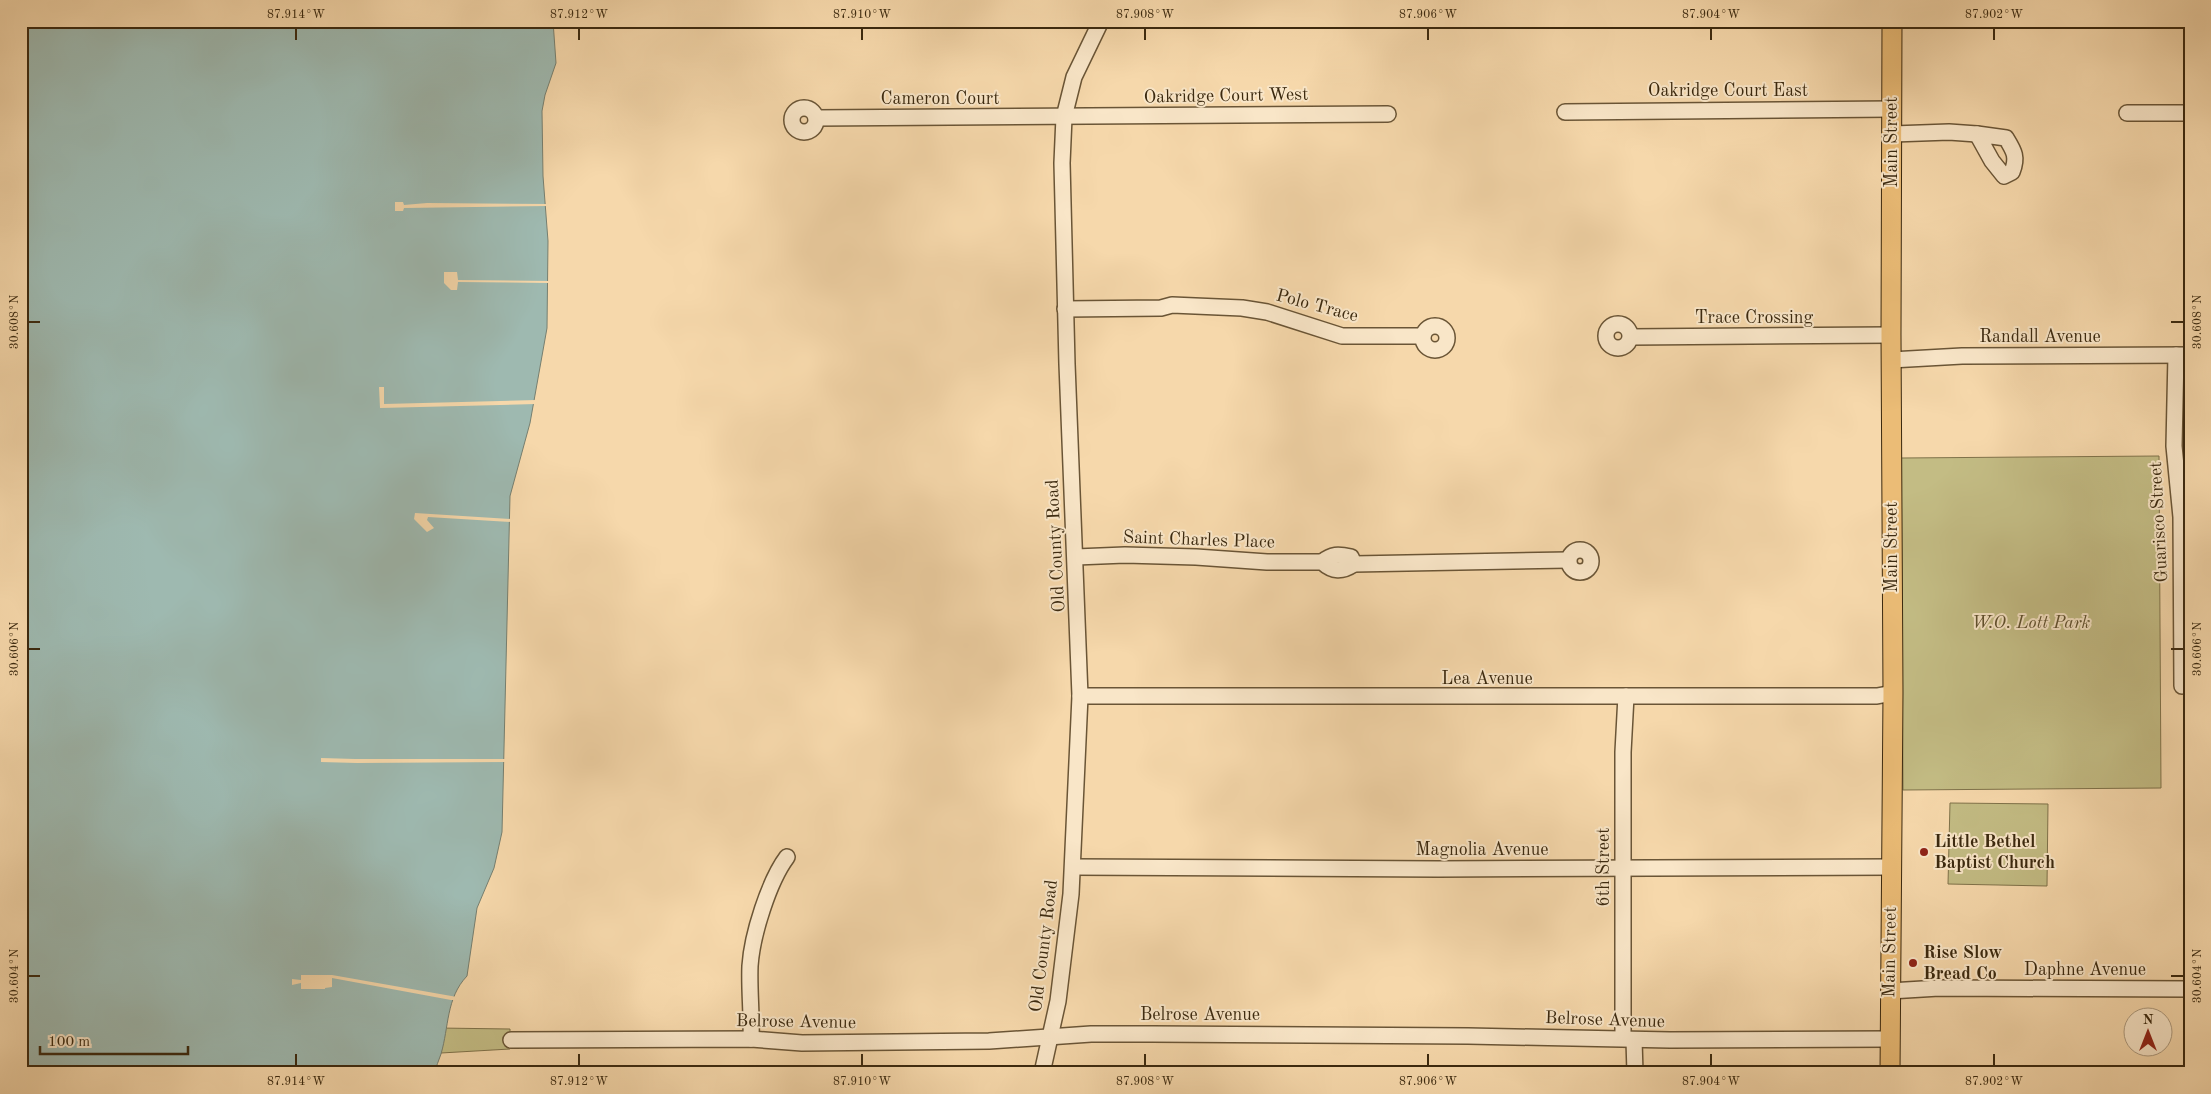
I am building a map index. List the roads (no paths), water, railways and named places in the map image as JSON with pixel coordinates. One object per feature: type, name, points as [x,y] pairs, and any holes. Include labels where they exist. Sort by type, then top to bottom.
[{"type":"main road","name":"Main Street","points":[[1890,1073],[1893,693],[1891,360],[1884,335],[1893,134],[1892,21]]},
{"type":"street","name":"Old County Road","points":[[1042,1073],[1063,965],[1073,867],[1080,696],[1065,309],[1062,163],[1064,117],[1074,77],[1101,21]]},
{"type":"street","name":"Oakridge Court East","points":[[1565,112],[1892,108]]},
{"type":"street","points":[[2127,113],[2190,113]]},
{"type":"street","name":"Oakridge Court West","points":[[1064,117],[1388,114]]},
{"type":"street","name":"Cameron Court","points":[[816,118],[1064,117]]},
{"type":"street","points":[[1893,134],[1949,132],[1977,134]]},
{"type":"street","name":"Polo Trace","points":[[1065,309],[1161,308],[1172,305],[1242,308],[1267,312],[1342,336],[1422,336]]},
{"type":"street","name":"Trace Crossing","points":[[1631,338],[1884,335]]},
{"type":"street","name":"Randall Avenue","points":[[1891,360],[1962,356],[2183,355]]},
{"type":"street","name":"Guarisco Street","points":[[2182,686],[2181,517],[2174,446],[2183,355]]},
{"type":"street","name":"Saint Charles Place","points":[[1076,557],[1125,555],[1267,562],[1322,562],[1329,568],[1337,571],[1347,569],[1354,564],[1568,560]]},
{"type":"street","name":"Lea Avenue","points":[[1080,696],[1877,696],[1893,693]]},
{"type":"street","name":"6th Street","points":[[1626,696],[1622,752],[1623,869],[1628,1039],[1634,1073]]},
{"type":"street","points":[[751,1039],[750,964],[770,886],[787,857]]},
{"type":"street","name":"Magnolia Avenue","points":[[1073,867],[1623,869],[1892,867]]},
{"type":"street","name":"Daphne Avenue","points":[[1890,991],[1939,988],[2190,989]]},
{"type":"street","name":"Belrose Avenue","points":[[511,1040],[751,1039],[802,1043],[989,1041],[1091,1034],[1628,1039],[1889,1039]]},
{"type":"water","points":[[21,21],[553,21],[556,63],[545,95],[542,111],[543,176],[548,241],[547,328],[530,423],[510,496],[502,832],[494,868],[477,908],[467,976],[455,994],[449,1013],[444,1044],[434,1073],[21,1073]]},
{"type":"place","name":"Little Bethel Baptist Church","points":[[1924,852]]},
{"type":"place","name":"Rise Slow Bread Co","points":[[1913,963]]},
{"type":"park label","name":"W.O. Lott Park","points":[[2031,623]]}]
